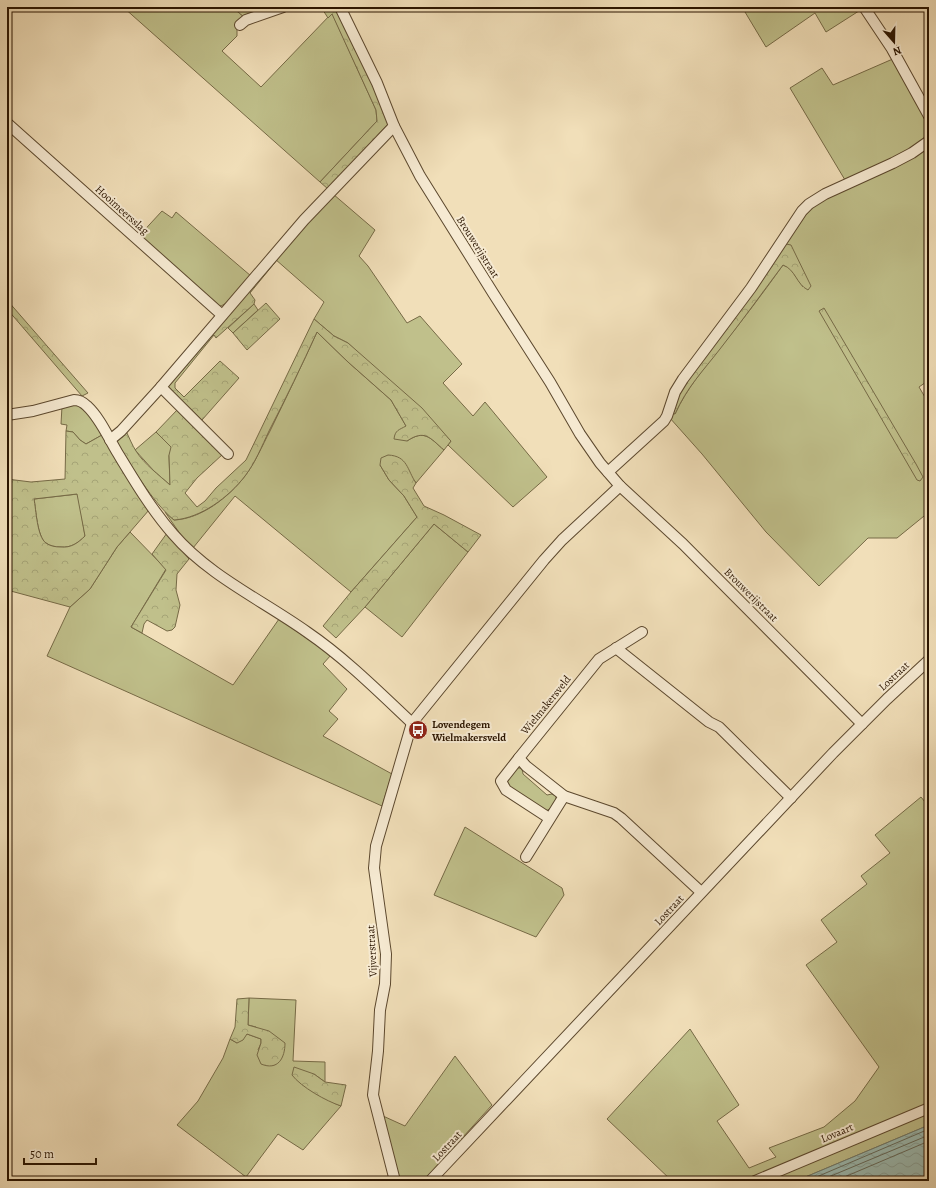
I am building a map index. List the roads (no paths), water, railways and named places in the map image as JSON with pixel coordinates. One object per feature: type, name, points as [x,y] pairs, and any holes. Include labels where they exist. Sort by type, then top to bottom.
[{"type":"street","points":[[240,25],[246,20],[283,7]]},
{"type":"street","name":"Brouwerijstraat","points":[[340,7],[377,83],[394,126],[420,176],[546,375],[580,434],[620,486],[683,544],[862,724]]},
{"type":"street","points":[[868,8],[929,116]]},
{"type":"street","name":"Hooimeersslag","points":[[7,123],[222,316]]},
{"type":"street","points":[[110,440],[121,431],[161,387],[304,220],[394,126]]},
{"type":"street","points":[[608,472],[664,422],[675,392],[683,379],[751,288],[802,211],[817,198],[893,163],[912,153],[929,141]]},
{"type":"street","points":[[161,387],[228,454]]},
{"type":"street","points":[[7,415],[33,412],[67,402],[80,400],[90,409],[135,483],[158,516],[174,536],[195,557],[246,593],[306,631],[342,658],[412,723],[544,560],[562,540],[620,486]]},
{"type":"street","name":"Wielmakersveld","points":[[549,818],[506,790],[501,781],[598,659],[642,632]]},
{"type":"street","points":[[616,648],[709,722],[719,727],[791,798]]},
{"type":"street","name":"Lostraat","points":[[430,1181],[791,798],[902,684],[929,660]]},
{"type":"street","name":"Vijverstraat","points":[[395,1181],[373,1095],[378,1051],[380,1010],[385,984],[386,954],[374,868],[376,846],[412,723]]},
{"type":"street","points":[[519,758],[526,766],[564,796],[614,813],[621,818],[701,892]]},
{"type":"street","points":[[526,857],[564,796]]},
{"type":"street","name":"Lovaart","points":[[755,1181],[929,1108]]},
{"type":"water","points":[[929,1125],[929,1181],[796,1181]]},
{"type":"place","name":"Lovendegem Wielmakersveld","points":[[418,730]]}]
